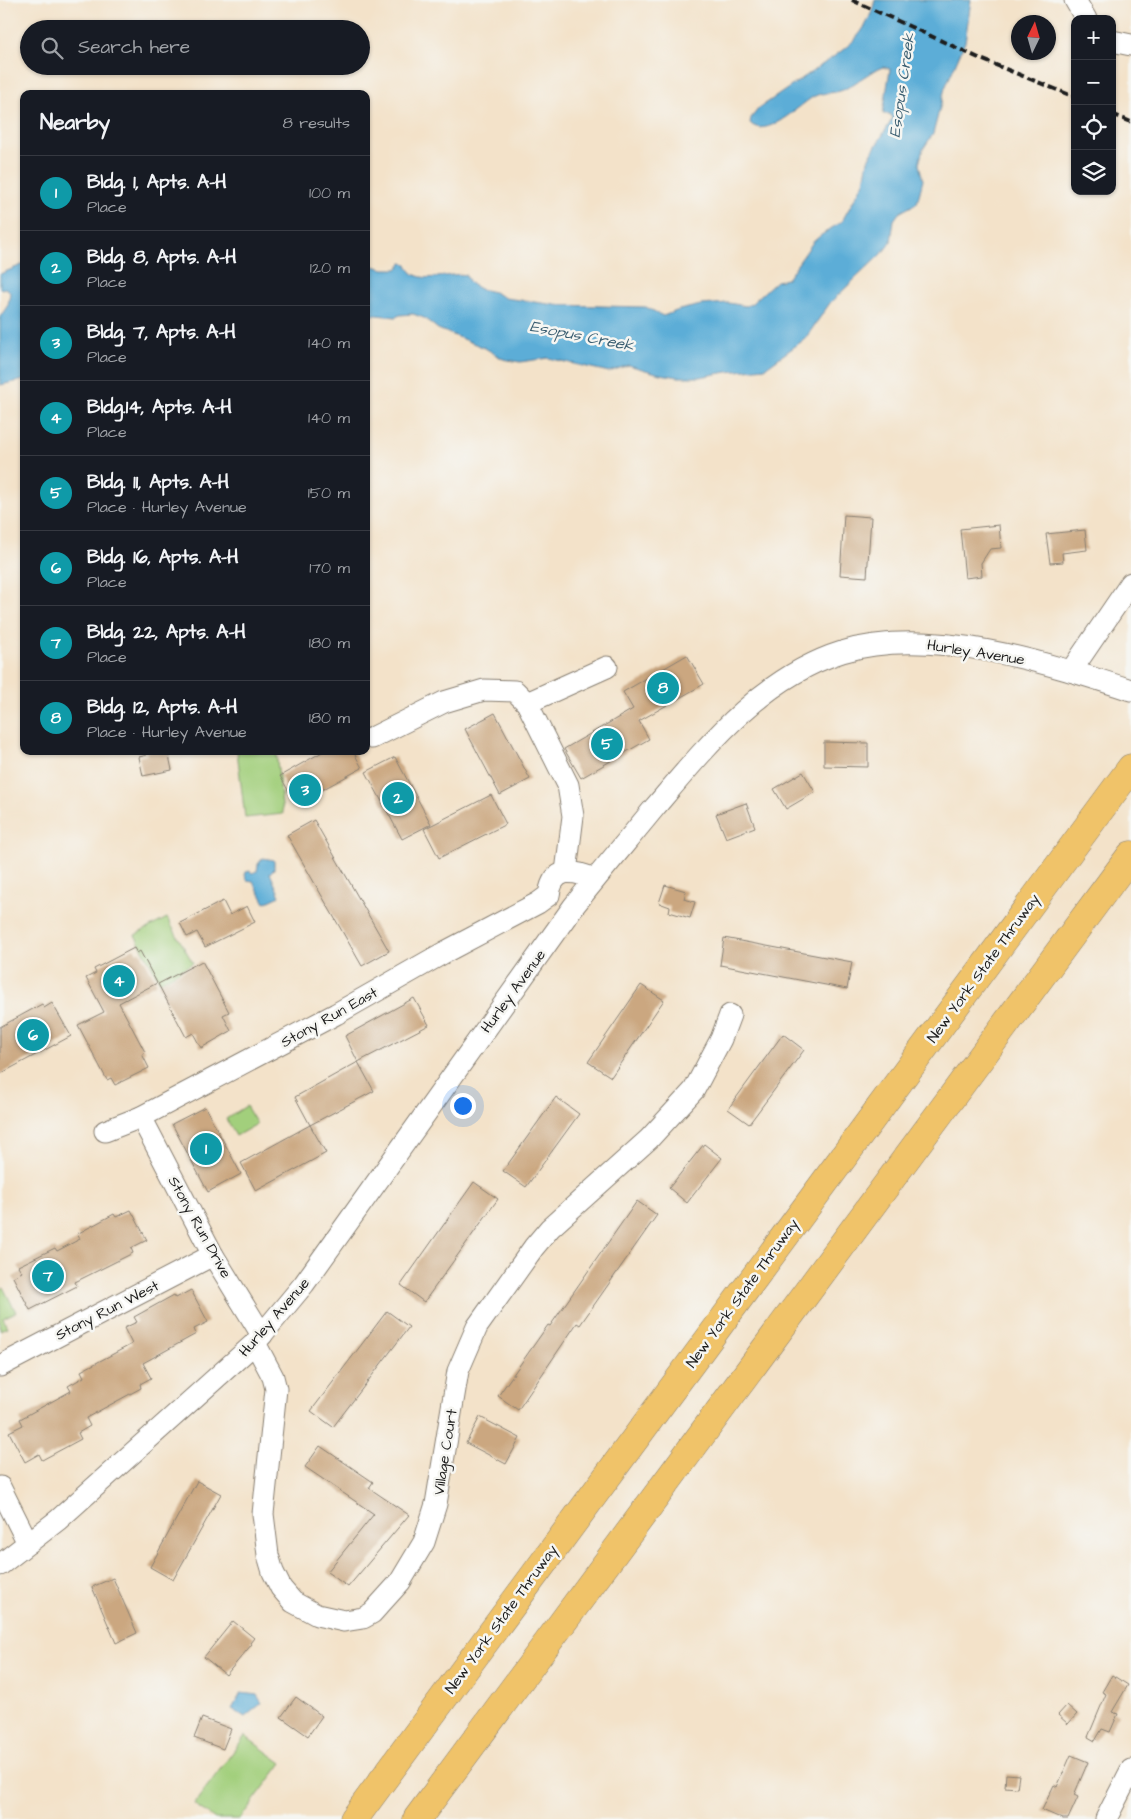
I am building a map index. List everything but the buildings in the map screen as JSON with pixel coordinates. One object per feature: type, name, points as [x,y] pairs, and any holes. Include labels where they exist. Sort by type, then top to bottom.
[{"type":"highway","name":"New York State Thruway","points":[[354,1819],[1131,768]]},
{"type":"highway","points":[[417,1819],[1131,855]]},
{"type":"street","points":[[1075,0],[1084,15]]},
{"type":"street","points":[[1116,42],[1131,45]]},
{"type":"street","points":[[1070,671],[1131,583]]},
{"type":"street","name":"Hurley Avenue","points":[[0,1564],[58,1520],[259,1339],[304,1284],[573,907],[698,757],[765,692],[801,668],[842,652],[895,643],[964,647],[1008,655],[1070,671],[1131,690]]},
{"type":"street","points":[[527,703],[607,668]]},
{"type":"street","points":[[372,738],[444,702],[484,690],[515,691],[527,703],[568,785],[573,816],[566,872]]},
{"type":"street","points":[[573,907],[555,900],[549,895],[550,884],[556,876],[566,872],[580,872],[595,879]]},
{"type":"street","name":"Stony Run East","points":[[105,1131],[141,1117],[336,1014],[445,952],[538,903],[549,895]]},
{"type":"street","name":"Village Court","points":[[259,1339],[276,1389],[262,1514],[268,1555],[273,1572],[281,1588],[293,1602],[317,1615],[344,1621],[363,1618],[372,1613],[400,1582],[424,1542],[436,1504],[458,1370],[477,1327],[534,1247],[550,1228],[650,1139],[694,1090],[721,1039],[730,1015]]},
{"type":"street","name":"Stony Run Drive","points":[[141,1117],[259,1339]]},
{"type":"street","name":"Stony Run West","points":[[0,1366],[213,1254]]},
{"type":"street","points":[[0,1486],[28,1543]]},
{"type":"street","points":[[1106,1819],[1131,1770]]},
{"type":"green space","points":[[237,755],[276,755],[283,814],[245,818]]},
{"type":"green space","points":[[167,918],[193,963],[160,982],[135,935]]},
{"type":"green space","points":[[246,1106],[257,1124],[236,1136],[226,1119]]},
{"type":"green space","points":[[3,1287],[16,1312],[3,1318],[7,1327],[0,1330],[0,1289]]},
{"type":"green space","points":[[245,1736],[282,1763],[240,1819],[215,1819],[194,1804]]},
{"type":"water","name":"Esopus Creek","points":[[875,0],[971,0],[965,42],[945,88],[933,134],[923,149],[919,164],[923,180],[917,203],[899,213],[894,220],[891,242],[830,303],[805,339],[765,368],[700,377],[679,377],[628,365],[609,372],[548,358],[520,362],[503,359],[485,348],[438,329],[424,318],[413,314],[396,317],[370,314],[370,265],[384,269],[397,269],[402,263],[407,264],[417,276],[466,275],[470,283],[480,289],[494,292],[505,298],[556,305],[646,307],[663,316],[701,305],[728,303],[746,306],[751,304],[776,281],[787,279],[813,242],[842,221],[864,182],[868,160],[893,118],[890,114],[883,114],[890,69],[883,67],[843,90],[816,95],[773,125],[757,127],[750,123],[751,118],[759,108],[848,46],[861,31]]},
{"type":"water","points":[[20,266],[20,381],[0,385],[0,317],[8,305],[10,292],[6,288],[0,289],[0,274]]},
{"type":"water","points":[[263,858],[274,860],[274,869],[270,873],[280,896],[265,903],[253,881],[247,880],[245,875],[246,872],[250,871],[252,873],[257,871],[258,864]]},
{"type":"water","points":[[241,1693],[257,1695],[262,1703],[245,1717],[232,1709]]},
{"type":"railway","points":[[852,0],[981,59],[1071,95]]},
{"type":"railway","points":[[1116,116],[1131,122]]},
{"type":"place","name":"Bldg. 12, Apts. A-H","points":[[663,688]]},
{"type":"place","name":"Bldg. 11, Apts. A-H","points":[[607,744]]},
{"type":"place","name":"Bldg. 7, Apts. A-H","points":[[305,790]]},
{"type":"place","name":"Bldg. 8, Apts. A-H","points":[[398,798]]},
{"type":"place","name":"Bldg.14, Apts. A-H","points":[[119,981]]},
{"type":"place","name":"Bldg. 16, Apts. A-H","points":[[33,1035]]},
{"type":"place","name":"Bldg. 1, Apts. A-H","points":[[206,1149]]},
{"type":"place","name":"Bldg. 22, Apts. A-H","points":[[48,1276]]}]
